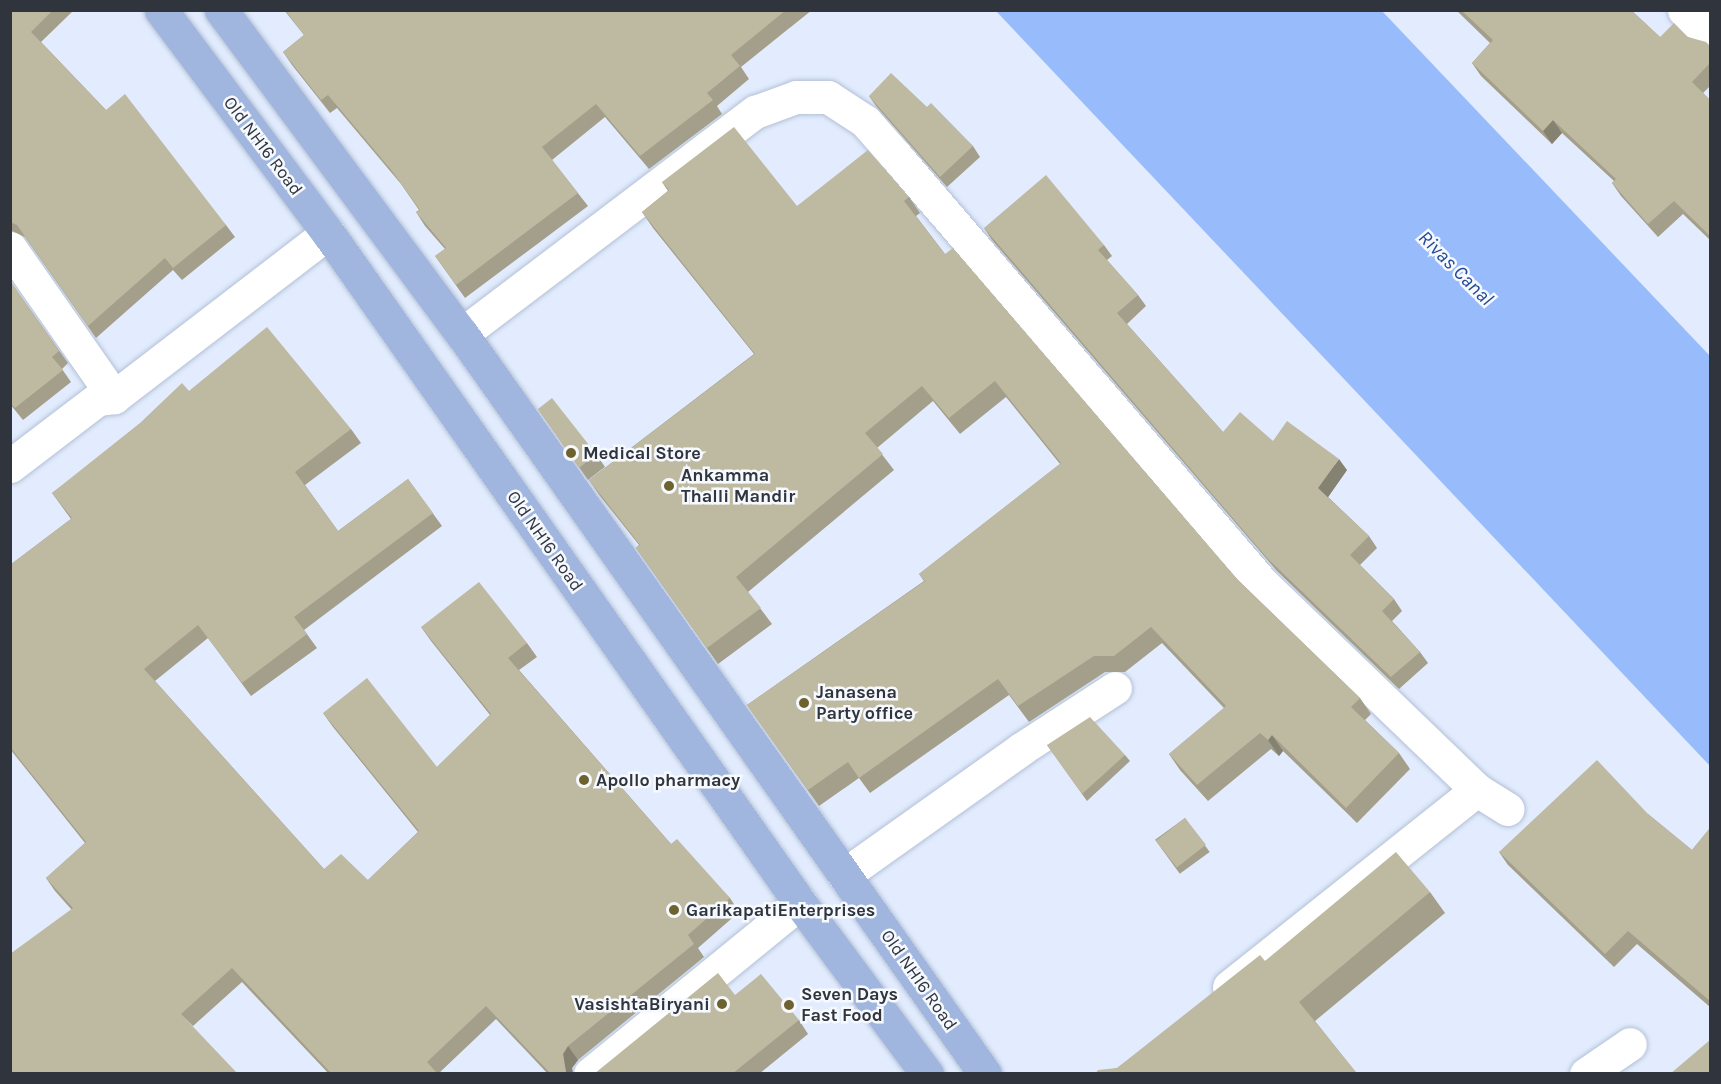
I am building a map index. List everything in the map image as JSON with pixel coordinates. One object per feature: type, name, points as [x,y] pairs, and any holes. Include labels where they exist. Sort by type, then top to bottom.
[{"type":"main road","name":"Old NH16 Road","points":[[161,10],[328,233],[800,903],[927,1074]]},
{"type":"main road","name":"Old NH16 Road","points":[[221,10],[462,334],[985,1074]]},
{"type":"street","points":[[1684,10],[1710,37]]},
{"type":"street","points":[[462,334],[755,111],[796,98],[828,97],[865,121],[1263,584],[1477,790],[1508,809]]},
{"type":"street","points":[[10,466],[98,399],[114,397],[328,233]]},
{"type":"street","points":[[10,248],[114,397]]},
{"type":"street","points":[[844,875],[1021,749],[1115,688]]},
{"type":"street","points":[[1204,1006],[1477,790]]},
{"type":"street","points":[[590,1074],[800,903]]},
{"type":"street","points":[[1586,1074],[1630,1044]]},
{"type":"water","name":"Rivas Canal","points":[[996,11],[1382,11],[1710,356],[1710,766]]},
{"type":"building","points":[[10,10],[53,10],[31,32],[106,110],[125,94],[226,225],[173,268],[165,258],[88,326],[17,225],[10,222]]},
{"type":"building","points":[[285,10],[786,10],[731,55],[740,66],[707,93],[713,100],[640,156],[596,104],[542,147],[578,193],[456,285],[435,256],[446,248],[416,212],[420,210],[392,171],[328,95],[321,100],[283,52],[304,35]]},
{"type":"building","points":[[1461,10],[1631,10],[1660,37],[1674,23],[1688,37],[1706,42],[1710,46],[1710,63],[1692,82],[1710,100],[1710,236],[1674,201],[1648,224],[1612,183],[1616,179],[1553,120],[1543,131],[1472,63],[1493,40]]},
{"type":"building","points":[[891,73],[927,107],[931,103],[973,146],[940,177],[869,96]]},
{"type":"building","points":[[734,127],[797,206],[868,150],[909,197],[904,201],[945,254],[953,248],[1238,580],[1360,698],[1351,707],[1399,753],[1346,808],[1272,735],[1268,740],[1260,733],[1197,785],[1169,754],[1226,706],[1151,627],[1114,656],[1094,656],[1018,706],[998,679],[859,778],[848,762],[808,790],[747,705],[925,581],[919,574],[1061,463],[995,381],[949,418],[922,386],[865,433],[883,454],[736,577],[761,608],[707,648],[636,548],[640,545],[589,480],[755,354],[642,212],[669,190],[662,182]]},
{"type":"building","points":[[1046,175],[1104,245],[1098,250],[1138,295],[1117,313],[1223,432],[1240,412],[1273,441],[1287,421],[1339,459],[1318,488],[1369,536],[1350,555],[1394,599],[1382,611],[1420,652],[1391,677],[1268,559],[984,228]]},
{"type":"building","points":[[10,281],[59,351],[52,357],[63,370],[15,408],[10,403]]},
{"type":"building","points":[[267,327],[351,429],[295,472],[338,531],[408,479],[433,513],[294,617],[307,634],[242,683],[198,625],[144,669],[324,869],[341,854],[368,880],[419,831],[323,713],[367,678],[437,767],[491,714],[421,627],[479,582],[527,643],[508,658],[671,844],[677,839],[730,898],[688,935],[694,944],[568,1046],[563,1054],[568,1074],[551,1074],[486,1006],[427,1062],[438,1074],[329,1074],[330,1072],[232,968],[181,1014],[238,1074],[10,1074],[10,954],[73,908],[46,878],[86,842],[10,747],[10,565],[72,518],[52,493],[140,423],[182,383],[189,391]]},
{"type":"building","points":[[552,398],[596,454],[579,468],[538,409]]},
{"type":"building","points":[[1090,717],[1125,755],[1082,794],[1047,745]]},
{"type":"building","points":[[1597,760],[1648,814],[1692,850],[1710,828],[1710,1001],[1628,931],[1605,954],[1499,852]]},
{"type":"building","points":[[1185,818],[1206,845],[1177,868],[1156,841]]},
{"type":"building","points":[[1396,852],[1430,892],[1299,1002],[1356,1072],[1354,1074],[1095,1074],[1098,1070],[1117,1068],[1260,955],[1265,961]]},
{"type":"building","points":[[718,973],[735,995],[761,974],[799,1020],[732,1074],[594,1074]]},
{"type":"building","points":[[1710,1040],[1710,1074],[1670,1074]]},
{"type":"place","name":"Medical Store","points":[[571,453]]},
{"type":"place","name":"Ankamma Thalli Mandir","points":[[669,486]]},
{"type":"place","name":"Janasena Party office","points":[[804,703]]},
{"type":"place","name":"Apollo pharmacy","points":[[584,780]]},
{"type":"place","name":"GarikapatiEnterprises","points":[[674,910]]},
{"type":"place","name":"VasishtaBiryani","points":[[722,1004]]},
{"type":"place","name":"Seven Days Fast Food","points":[[789,1005]]}]
